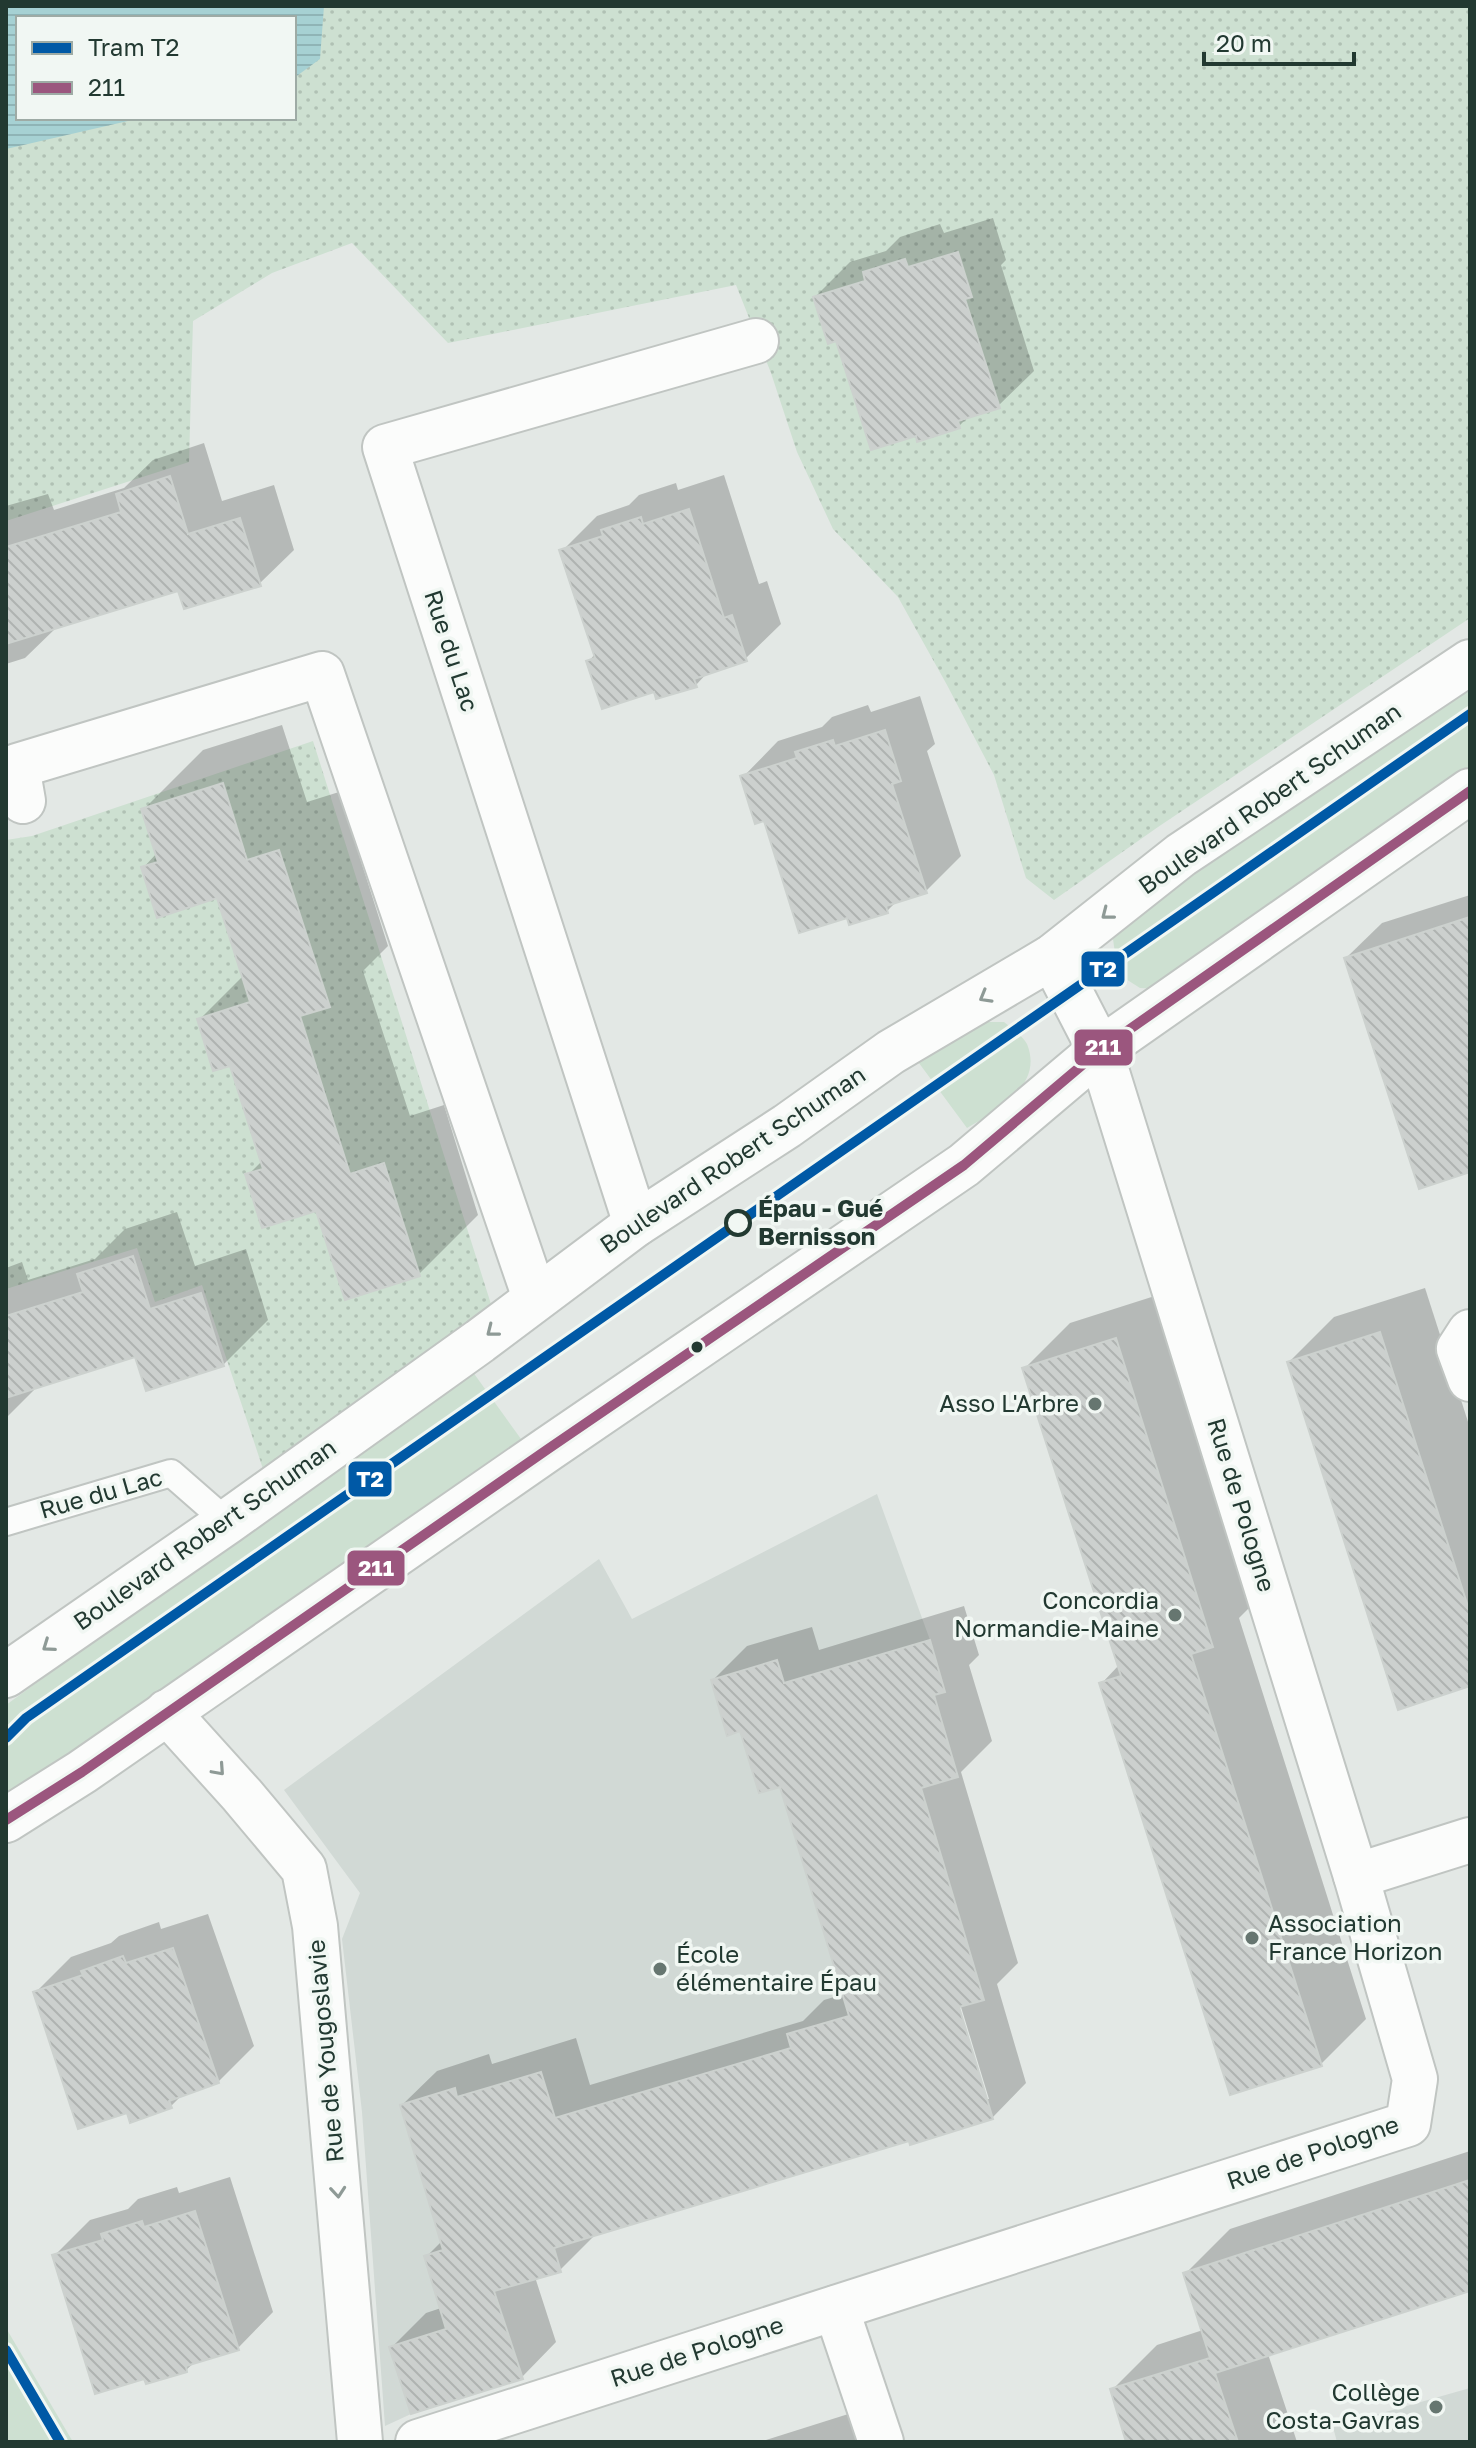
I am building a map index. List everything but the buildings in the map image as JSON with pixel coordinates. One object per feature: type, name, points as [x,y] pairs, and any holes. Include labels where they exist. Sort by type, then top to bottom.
[{"type":"street","name":"Rue du Lac","points":[[636,1224],[385,447],[756,341]]},
{"type":"street","name":"Boulevard Robert Schuman","points":[[6,1675],[480,1341],[636,1224],[787,1126],[891,1052],[1052,957],[1181,855],[1470,662]]},
{"type":"street","points":[[23,801],[17,766],[322,674],[535,1298]]},
{"type":"street","points":[[6,1820],[82,1772],[964,1165],[1100,1050],[1470,791]]},
{"type":"street","name":"Rue de Pologne","points":[[418,2442],[1408,2124],[1415,2079],[1356,1876],[1100,1050],[1052,957]]},
{"type":"street","points":[[1470,1332],[1459,1349],[1470,1379]]},
{"type":"street","name":"Rue de Yougoslavie","points":[[167,1712],[304,1869],[315,1926],[360,2442]]},
{"type":"street","points":[[1356,1876],[1470,1840]]},
{"type":"street","points":[[836,2308],[881,2442]]},
{"type":"lane","name":"Rue du Lac","points":[[6,1522],[171,1473],[227,1522]]},
{"type":"shaded area","name":"École élémentaire Épau","points":[[877,1494],[930,1640],[945,1692],[920,1699],[938,1711],[958,1777],[905,1793],[908,1806],[925,1801],[984,2000],[933,2015],[941,2040],[967,2032],[993,2119],[910,2145],[909,2141],[817,2168],[550,2235],[561,2271],[495,2291],[523,2379],[411,2414],[385,2426],[362,2112],[342,1939],[360,1893],[284,1790],[599,1559],[632,1619]]},
{"type":"shaded area","name":"Collège Costa-Gavras","points":[[1470,2388],[1470,2442],[1337,2442],[1333,2427]]},
{"type":"green space","points":[[6,6],[1470,6],[1470,618],[1054,900],[1026,878],[994,775],[898,597],[833,529],[797,452],[771,373],[736,285],[448,343],[352,243],[272,273],[193,321],[189,462],[6,521]]},
{"type":"green space","points":[[1470,688],[1470,778],[1161,989],[1140,988],[1118,974],[1113,939],[1126,922],[1429,712]]},
{"type":"green space","points":[[313,741],[496,1320],[264,1472],[202,1285],[155,1302],[137,1248],[6,1289],[6,840],[32,836]]},
{"type":"green space","points":[[981,1022],[1004,1022],[1023,1038],[1031,1059],[1029,1072],[1015,1095],[967,1128],[916,1059]]},
{"type":"green space","points":[[470,1368],[521,1439],[6,1802],[6,1705]]},
{"type":"green space","points":[[6,2328],[73,2442],[8,2442],[6,2439]]},
{"type":"water","points":[[6,6],[324,6],[320,59],[296,77],[296,16],[16,16],[16,120],[132,120],[6,149]]},
{"type":"tram line","name":"T2","points":[[6,1738],[26,1718],[1470,714]]},
{"type":"tram line","name":"T2","points":[[6,2350],[60,2442]]},
{"type":"transit line","name":"211","points":[[6,1820],[82,1772],[964,1165],[1100,1050],[1470,791]]},
{"type":"place","name":"Épau - Gué Bernisson","points":[[738,1223]]},
{"type":"place","name":"Asso L'Arbre","points":[[1095,1404]]},
{"type":"place","name":"Concordia Normandie-Maine","points":[[1175,1615]]},
{"type":"place","name":"Association France Horizon","points":[[1252,1938]]},
{"type":"place","name":"École élémentaire Épau","points":[[660,1969]]},
{"type":"place","name":"Collège Costa-Gavras","points":[[1436,2407]]}]
